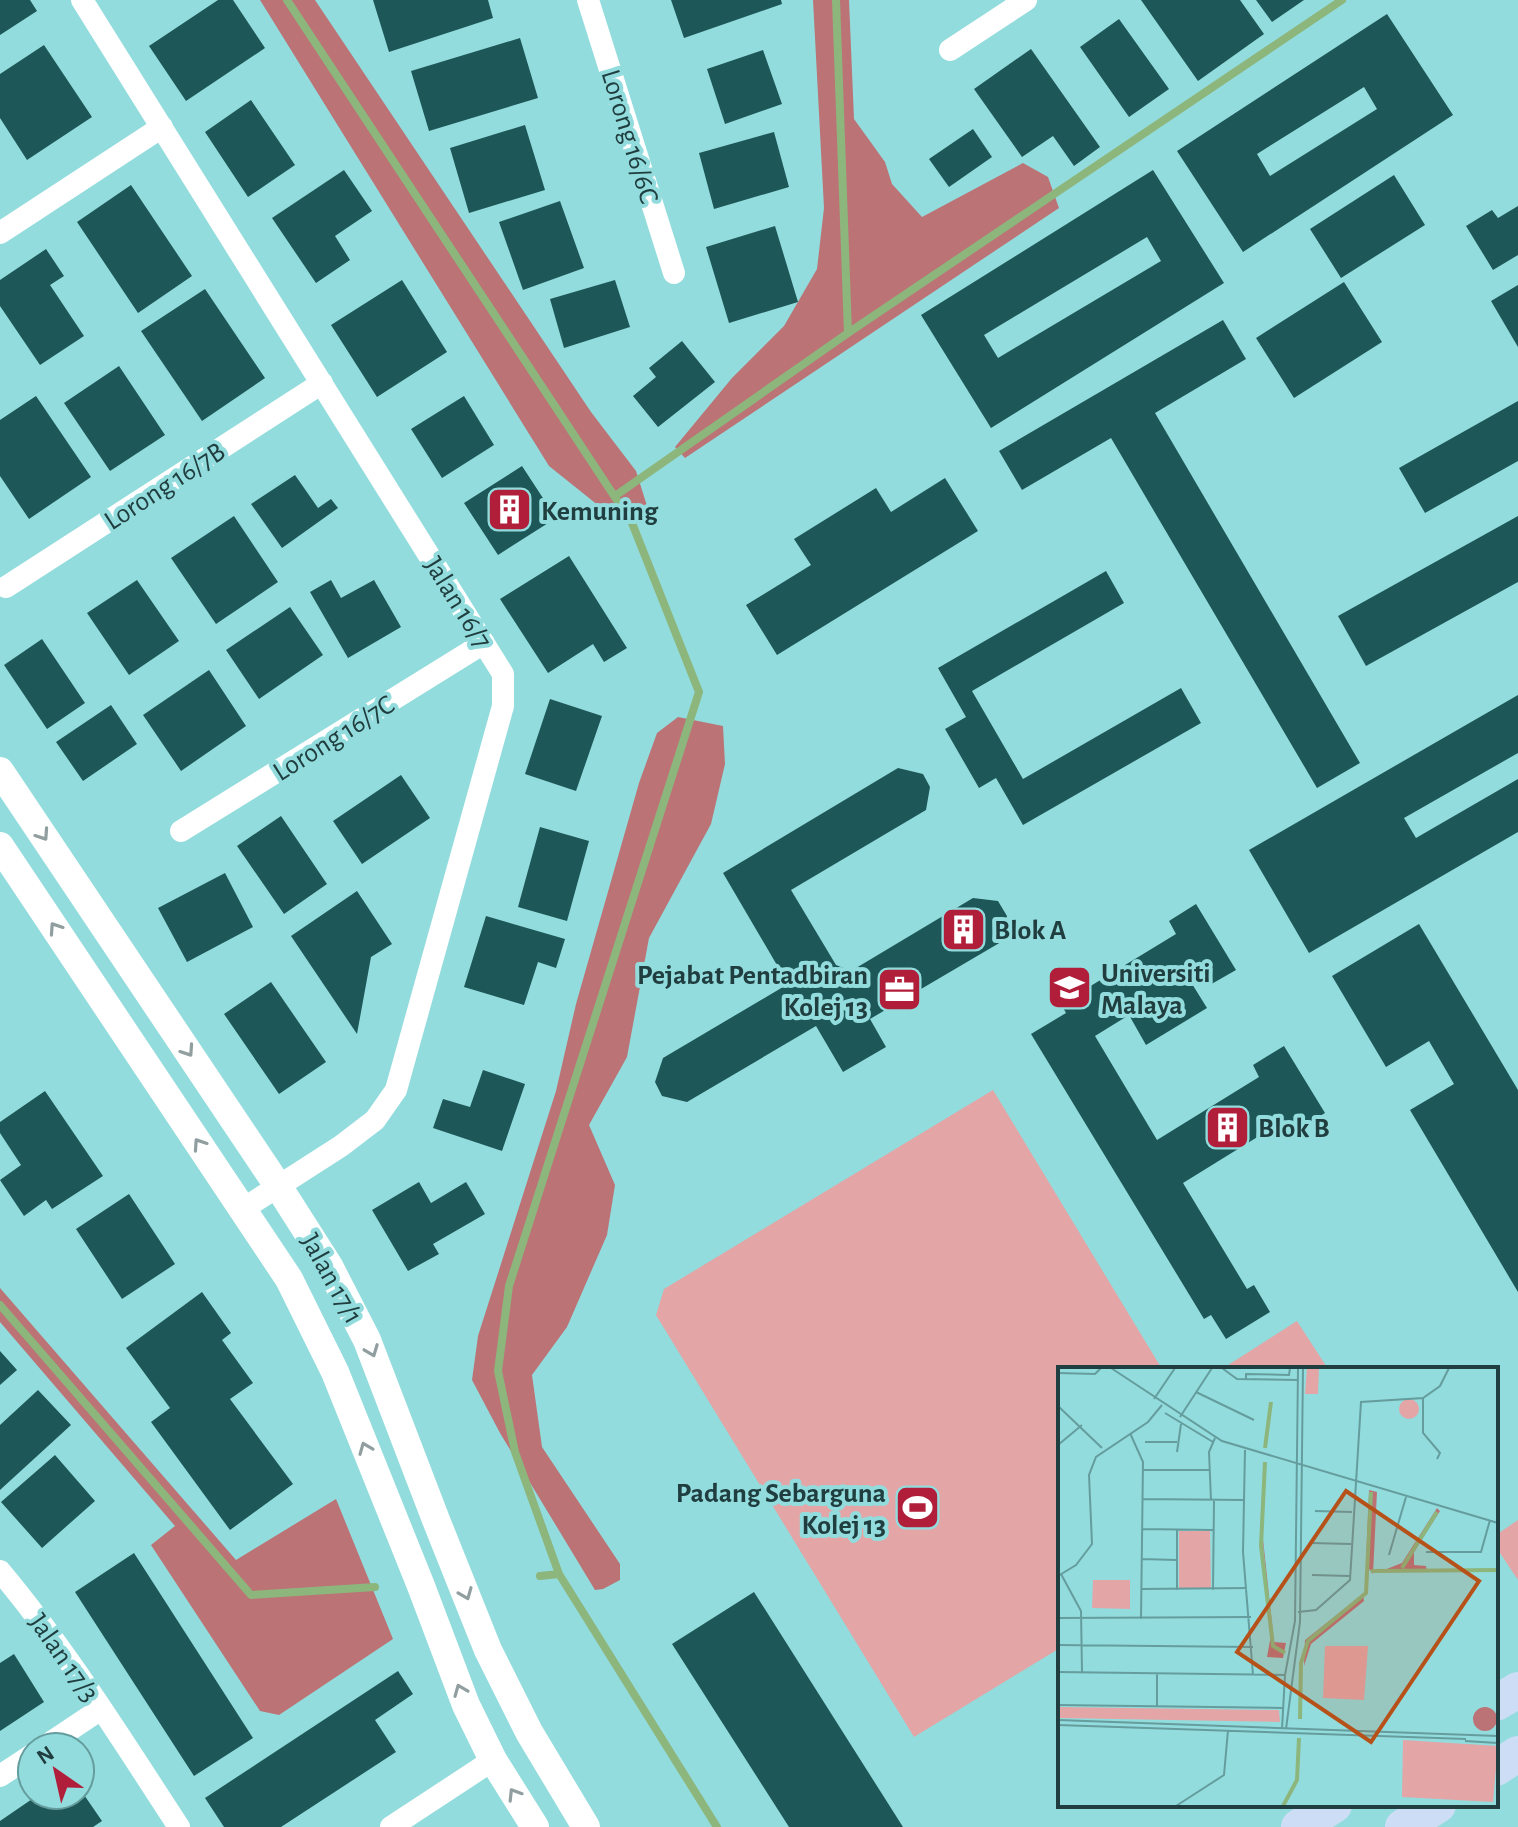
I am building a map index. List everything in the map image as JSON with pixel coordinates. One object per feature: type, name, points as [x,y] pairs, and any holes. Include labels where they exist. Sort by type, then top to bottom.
[{"type":"main road","points":[[1498,1702],[1518,1690]]},
{"type":"main road","points":[[1498,1767],[1518,1754]]},
{"type":"main road","points":[[1299,1827],[1331,1807]]},
{"type":"main road","points":[[1403,1827],[1435,1807]]},
{"type":"street","name":"Jalan 16/7","points":[[82,0],[503,674],[503,706],[396,1090],[375,1120],[341,1146],[243,1209]]},
{"type":"street","name":"Lorong 16/6C","points":[[588,0],[674,273]]},
{"type":"street","points":[[950,50],[1026,0]]},
{"type":"street","points":[[0,233],[162,127]]},
{"type":"street","name":"Lorong 16/7B","points":[[6,587],[322,383]]},
{"type":"street","name":"Lorong 16/7C","points":[[181,831],[484,643]]},
{"type":"street","name":"Jalan 17/1","points":[[0,771],[329,1266],[367,1340],[488,1650],[529,1732],[586,1827]]},
{"type":"street","name":"Jalan 17/1","points":[[0,846],[289,1279],[335,1372],[466,1705],[493,1760],[535,1827]]},
{"type":"street","name":"Jalan 17/3","points":[[0,1571],[31,1609],[101,1709],[179,1827]]},
{"type":"street","points":[[68,1731],[101,1709]]},
{"type":"street","points":[[391,1827],[493,1760]]},
{"type":"shaded area","points":[[260,0],[315,0],[591,412],[636,471],[648,509],[609,514],[549,466]]},
{"type":"shaded area","points":[[813,0],[849,0],[854,119],[885,162],[892,184],[922,217],[1023,163],[1048,177],[1059,208],[685,458],[675,447],[732,378],[784,326],[817,269],[824,208]]},
{"type":"shaded area","points":[[678,717],[723,726],[725,764],[711,824],[649,938],[627,1057],[589,1125],[615,1185],[607,1235],[567,1327],[532,1375],[542,1447],[620,1564],[620,1580],[595,1590],[500,1433],[472,1380],[478,1336],[556,1091],[576,1004],[639,783],[657,733]]},
{"type":"shaded area","name":"Padang Sebarguna Kolej 13","points":[[993,1090],[1161,1367],[1058,1367],[1058,1649],[914,1737],[656,1315],[664,1289]]},
{"type":"shaded area","points":[[0,1288],[236,1560],[336,1499],[393,1639],[279,1715],[260,1711],[151,1545],[175,1526],[0,1322]]},
{"type":"shaded area","points":[[1297,1321],[1327,1367],[1225,1367]]},
{"type":"shaded area","points":[[1518,1520],[1518,1580],[1498,1550],[1498,1534]]},
{"type":"building","points":[[0,0],[30,0],[37,11],[0,35]]},
{"type":"building","points":[[218,0],[233,0],[265,48],[186,101],[149,46]]},
{"type":"building","points":[[373,0],[488,0],[493,18],[389,52]]},
{"type":"building","points":[[671,0],[781,0],[782,4],[684,38]]},
{"type":"building","points":[[1141,0],[1240,0],[1264,34],[1198,81]]},
{"type":"building","points":[[1256,0],[1304,0],[1272,22]]},
{"type":"building","points":[[1387,14],[1453,115],[1243,252],[1177,151]],"holes":[[[1364,87],[1377,109],[1270,176],[1257,154]]]},
{"type":"building","points":[[1119,19],[1169,89],[1129,117],[1080,47]]},
{"type":"building","points":[[520,38],[538,98],[429,131],[411,71]]},
{"type":"building","points":[[44,45],[92,117],[27,160],[0,118],[0,74]]},
{"type":"building","points":[[1031,49],[1100,147],[1074,166],[1053,136],[1022,157],[974,89]]},
{"type":"building","points":[[763,50],[782,104],[725,124],[707,69]]},
{"type":"building","points":[[251,100],[295,165],[248,197],[205,132]]},
{"type":"building","points":[[525,125],[545,190],[469,213],[450,148]]},
{"type":"building","points":[[973,129],[992,157],[949,187],[929,159]]},
{"type":"building","points":[[774,132],[789,187],[714,209],[699,153]]},
{"type":"building","points":[[344,170],[372,211],[335,236],[350,260],[316,283],[272,218]]},
{"type":"building","points":[[1153,170],[1224,283],[991,428],[921,315]],"holes":[[[1147,237],[1161,261],[998,358],[984,335]]]},
{"type":"building","points":[[1394,175],[1425,225],[1341,278],[1310,229]]},
{"type":"building","points":[[131,185],[192,276],[138,313],[77,222]]},
{"type":"building","points":[[560,201],[584,268],[523,290],[499,222]]},
{"type":"building","points":[[1518,206],[1518,255],[1493,270],[1466,226],[1492,210],[1498,218]]},
{"type":"building","points":[[775,226],[798,302],[729,323],[706,247]]},
{"type":"building","points":[[46,249],[64,276],[50,285],[84,336],[40,365],[0,306],[0,280]]},
{"type":"building","points":[[402,280],[447,352],[377,397],[331,325]]},
{"type":"building","points":[[615,280],[630,327],[564,348],[550,299]]},
{"type":"building","points":[[1344,282],[1382,342],[1294,398],[1256,338]]},
{"type":"building","points":[[1518,285],[1518,347],[1491,301]]},
{"type":"building","points":[[205,289],[265,378],[202,421],[141,331]]},
{"type":"building","points":[[1223,320],[1246,359],[1155,413],[1360,763],[1317,788],[1111,438],[1022,490],[999,451]]},
{"type":"building","points":[[682,341],[715,382],[658,427],[633,396],[656,377],[649,368]]},
{"type":"building","points":[[119,366],[165,435],[110,471],[64,403]]},
{"type":"building","points":[[36,396],[91,477],[29,519],[0,476],[0,420]]},
{"type":"building","points":[[464,396],[494,445],[442,478],[411,429]]},
{"type":"building","points":[[1518,401],[1518,461],[1425,513],[1399,468]]},
{"type":"building","name":"Kemuning","points":[[522,466],[556,518],[498,555],[464,503]]},
{"type":"building","points":[[295,475],[318,508],[331,499],[338,508],[282,548],[251,504]]},
{"type":"building","points":[[945,478],[978,531],[777,655],[746,605],[811,565],[794,539],[876,488],[891,512]]},
{"type":"building","points":[[234,516],[278,582],[216,624],[171,558]]},
{"type":"building","points":[[1518,516],[1518,582],[1366,666],[1338,616]]},
{"type":"building","points":[[569,556],[627,648],[604,662],[593,644],[548,673],[500,599]]},
{"type":"building","points":[[1106,571],[1124,603],[972,691],[1023,779],[1181,688],[1201,723],[1023,825],[996,778],[979,788],[945,729],[966,717],[938,668]]},
{"type":"building","points":[[137,580],[179,641],[129,675],[87,613]]},
{"type":"building","points":[[331,580],[341,598],[374,580],[401,627],[348,658],[310,592]]},
{"type":"building","points":[[290,607],[323,655],[259,699],[226,650]]},
{"type":"building","points":[[42,639],[85,703],[47,729],[4,665]]},
{"type":"building","points":[[209,670],[246,726],[181,771],[143,715]]},
{"type":"building","points":[[1518,695],[1518,753],[1404,818],[1416,838],[1518,779],[1518,832],[1309,953],[1249,850]]},
{"type":"building","points":[[550,699],[602,716],[576,791],[525,774]]},
{"type":"building","points":[[111,705],[137,744],[83,781],[56,742]]},
{"type":"building","name":"Blok A","points":[[898,768],[923,774],[930,787],[926,810],[791,890],[836,965],[851,971],[973,898],[998,901],[1007,916],[1001,942],[870,1019],[886,1047],[843,1072],[816,1026],[687,1102],[662,1096],[655,1082],[663,1058],[788,984],[723,873]]},
{"type":"building","points":[[401,775],[430,818],[362,864],[333,821]]},
{"type":"building","points":[[281,816],[327,884],[284,914],[237,846]]},
{"type":"building","points":[[540,827],[589,841],[567,921],[518,907]]},
{"type":"building","points":[[225,873],[253,927],[187,962],[158,908]]},
{"type":"building","points":[[357,891],[392,944],[371,957],[357,1034],[291,936]]},
{"type":"building","name":"Blok B","points":[[1196,904],[1236,970],[1208,986],[1199,972],[1189,979],[1207,1008],[1146,1045],[1129,1015],[1095,1036],[1157,1140],[1259,1077],[1253,1065],[1284,1046],[1325,1113],[1292,1133],[1285,1120],[1183,1183],[1247,1289],[1254,1285],[1270,1312],[1226,1339],[1211,1315],[1204,1319],[1031,1034],[1066,1013],[1061,1004],[1176,934],[1169,921]]},
{"type":"building","points":[[486,916],[565,939],[556,968],[538,962],[524,1005],[464,987]]},
{"type":"building","points":[[1419,924],[1518,1090],[1518,1292],[1410,1110],[1454,1084],[1429,1041],[1386,1067],[1332,976]]},
{"type":"building","points":[[271,982],[326,1062],[279,1094],[224,1014]]},
{"type":"building","points":[[483,1070],[525,1084],[502,1151],[433,1128],[443,1099],[470,1107]]},
{"type":"building","points":[[45,1091],[103,1176],[52,1209],[46,1200],[24,1216],[0,1180],[21,1165],[0,1133],[0,1122]]},
{"type":"building","points":[[419,1182],[431,1203],[466,1182],[485,1214],[433,1244],[439,1254],[408,1271],[372,1210]]},
{"type":"building","points":[[129,1194],[175,1264],[122,1299],[76,1229]]},
{"type":"building","points":[[202,1292],[231,1333],[222,1340],[253,1383],[230,1399],[293,1484],[230,1530],[151,1422],[170,1408],[126,1348]]},
{"type":"building","points":[[0,1351],[17,1370],[0,1385]]},
{"type":"building","points":[[38,1390],[71,1425],[0,1490],[0,1425]]},
{"type":"building","points":[[55,1455],[95,1501],[42,1548],[1,1502]]},
{"type":"building","points":[[134,1553],[253,1738],[194,1776],[75,1592]]},
{"type":"building","points":[[754,1592],[903,1827],[789,1827],[672,1644]]},
{"type":"building","points":[[14,1654],[44,1702],[0,1731],[0,1663]]},
{"type":"building","points":[[398,1671],[413,1694],[375,1720],[396,1752],[281,1827],[224,1827],[205,1798]]},
{"type":"building","points":[[16,1810],[95,1811],[102,1821],[93,1827],[0,1827],[0,1821]]},
{"type":"waterway","points":[[287,0],[632,523],[699,692],[509,1286],[498,1371],[515,1452],[559,1574],[717,1827]]},
{"type":"waterway","points":[[836,0],[848,333]]},
{"type":"waterway","points":[[615,496],[848,333],[1342,0]]},
{"type":"waterway","points":[[0,1305],[251,1595],[375,1587]]},
{"type":"waterway","points":[[540,1576],[559,1574]]},
{"type":"place","name":"Kemuning","points":[[510,510]]},
{"type":"place","name":"Blok A","points":[[963,929]]},
{"type":"place","name":"Universiti Malaya","points":[[1070,988]]},
{"type":"place","name":"Pejabat Pentadbiran Kolej 13","points":[[899,990]]},
{"type":"place","name":"Blok B","points":[[1227,1127]]},
{"type":"place","name":"Padang Sebarguna Kolej 13","points":[[917,1508]]}]
